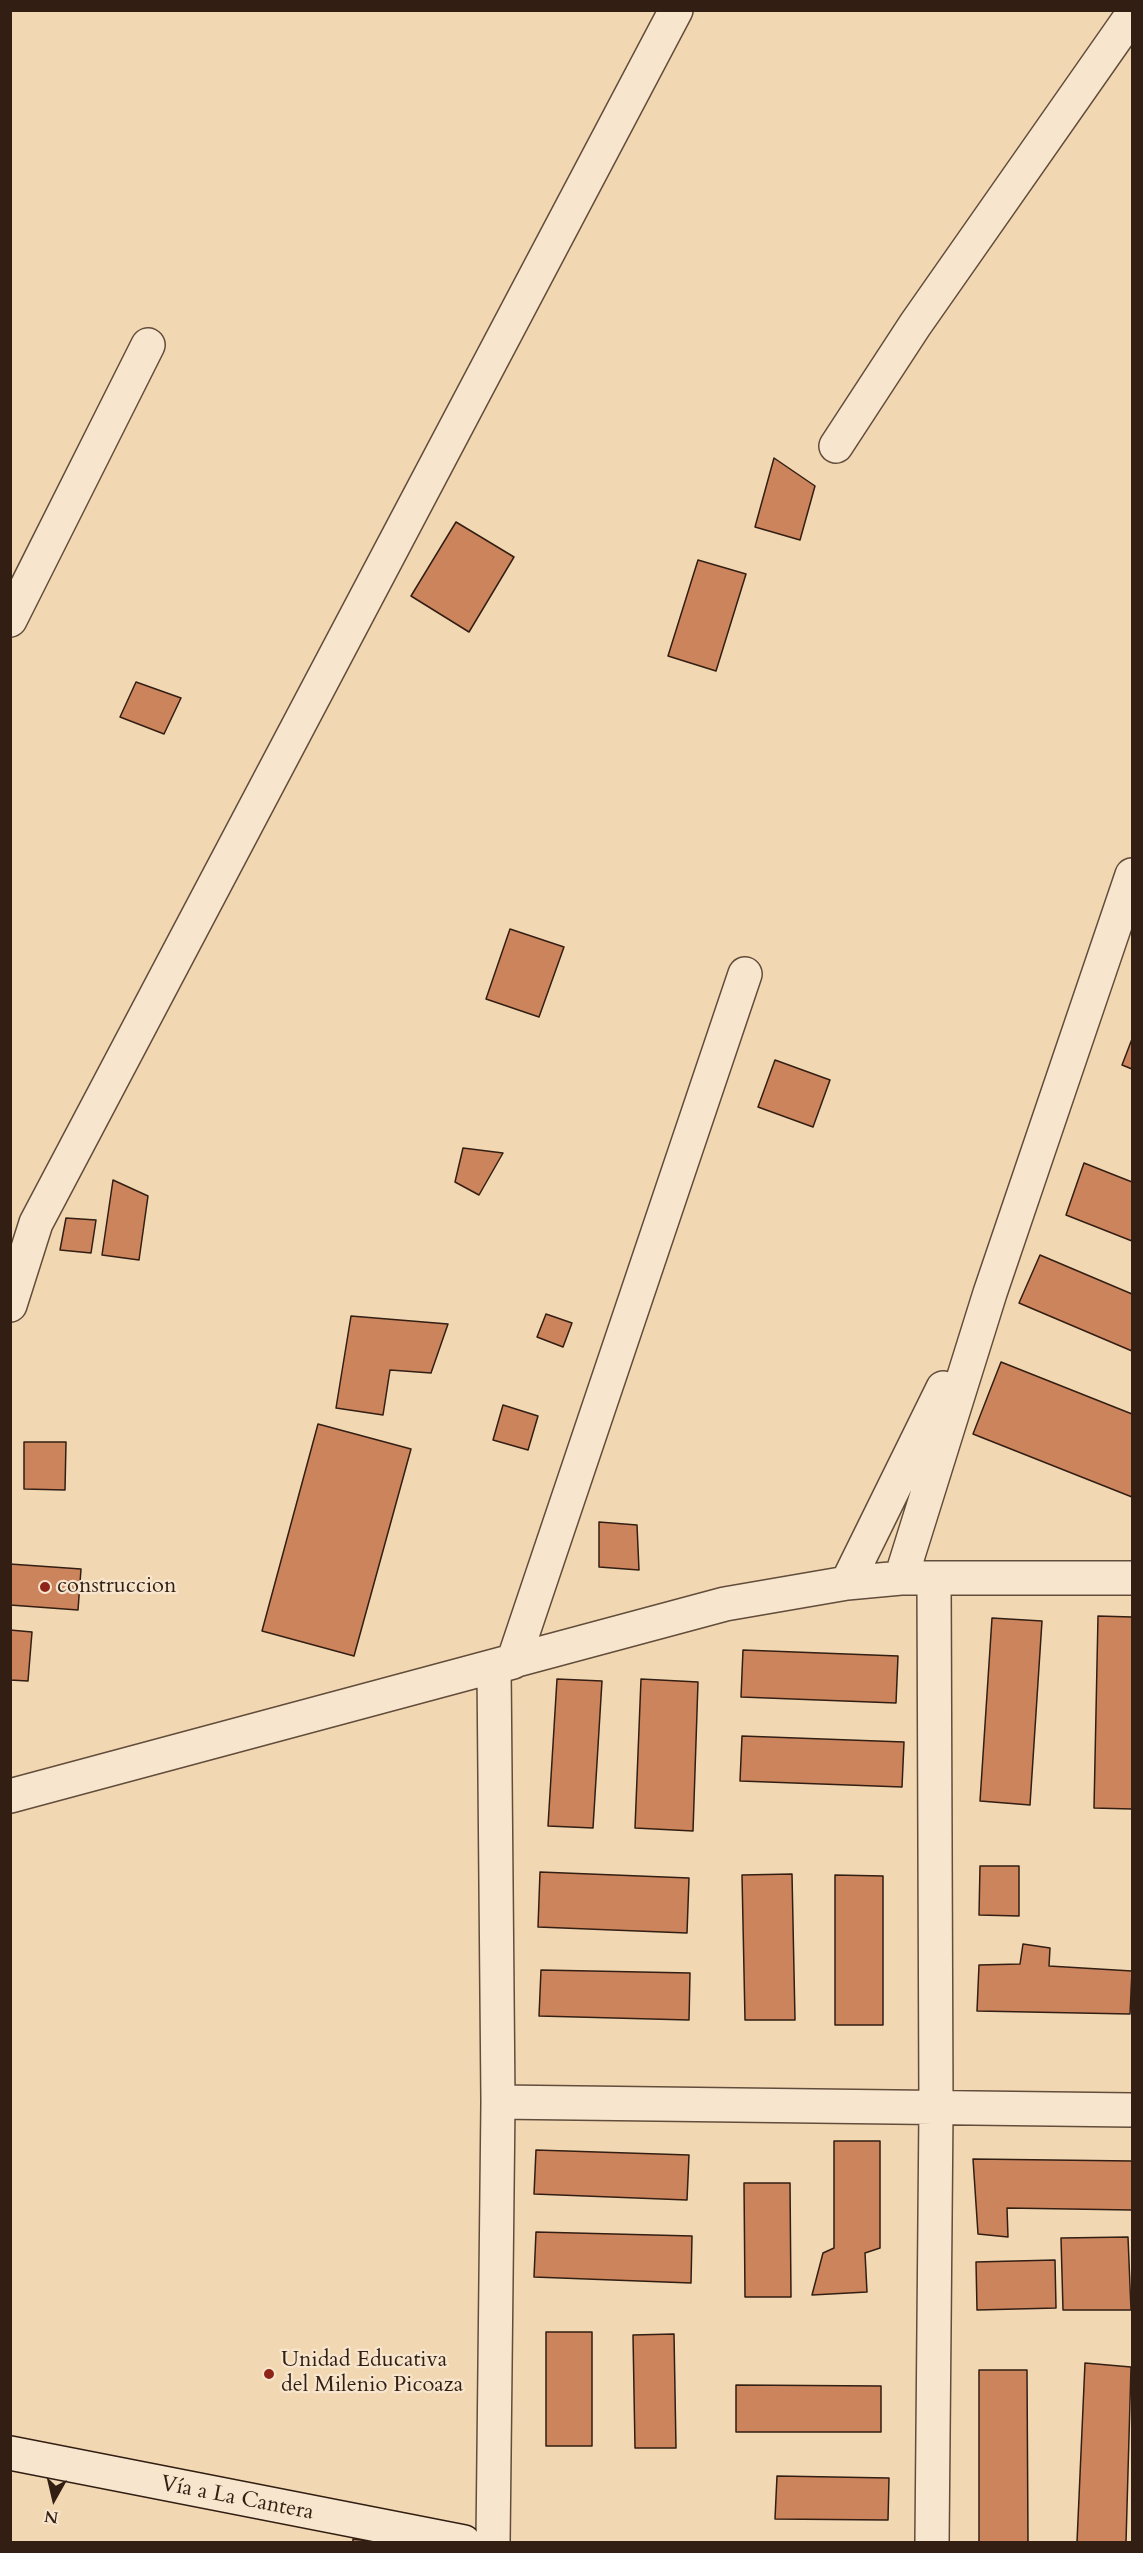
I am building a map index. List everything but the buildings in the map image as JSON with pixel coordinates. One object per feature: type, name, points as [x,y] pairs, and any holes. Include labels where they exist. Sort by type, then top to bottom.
[{"type":"street","points":[[10,1305],[36,1223],[676,10]]},
{"type":"street","points":[[836,446],[915,325],[1132,15]]},
{"type":"street","points":[[10,620],[148,345]]},
{"type":"street","points":[[901,1578],[990,1293],[1132,875]]},
{"type":"street","points":[[493,2542],[504,1664],[746,974]]},
{"type":"street","points":[[847,1583],[990,1293]]},
{"type":"street","points":[[10,1796],[725,1604],[847,1583],[901,1578],[1132,1578]]},
{"type":"street","points":[[932,2542],[936,2110],[934,1578]]},
{"type":"street","points":[[498,2102],[936,2110],[1132,2110]]},
{"type":"street","name":"Vía a La Cantera","points":[[10,2453],[464,2542]]},
{"type":"place","name":"construccion","points":[[45,1587]]},
{"type":"place","name":"Unidad Educativa del Milenio Picoaza","points":[[269,2374]]}]
